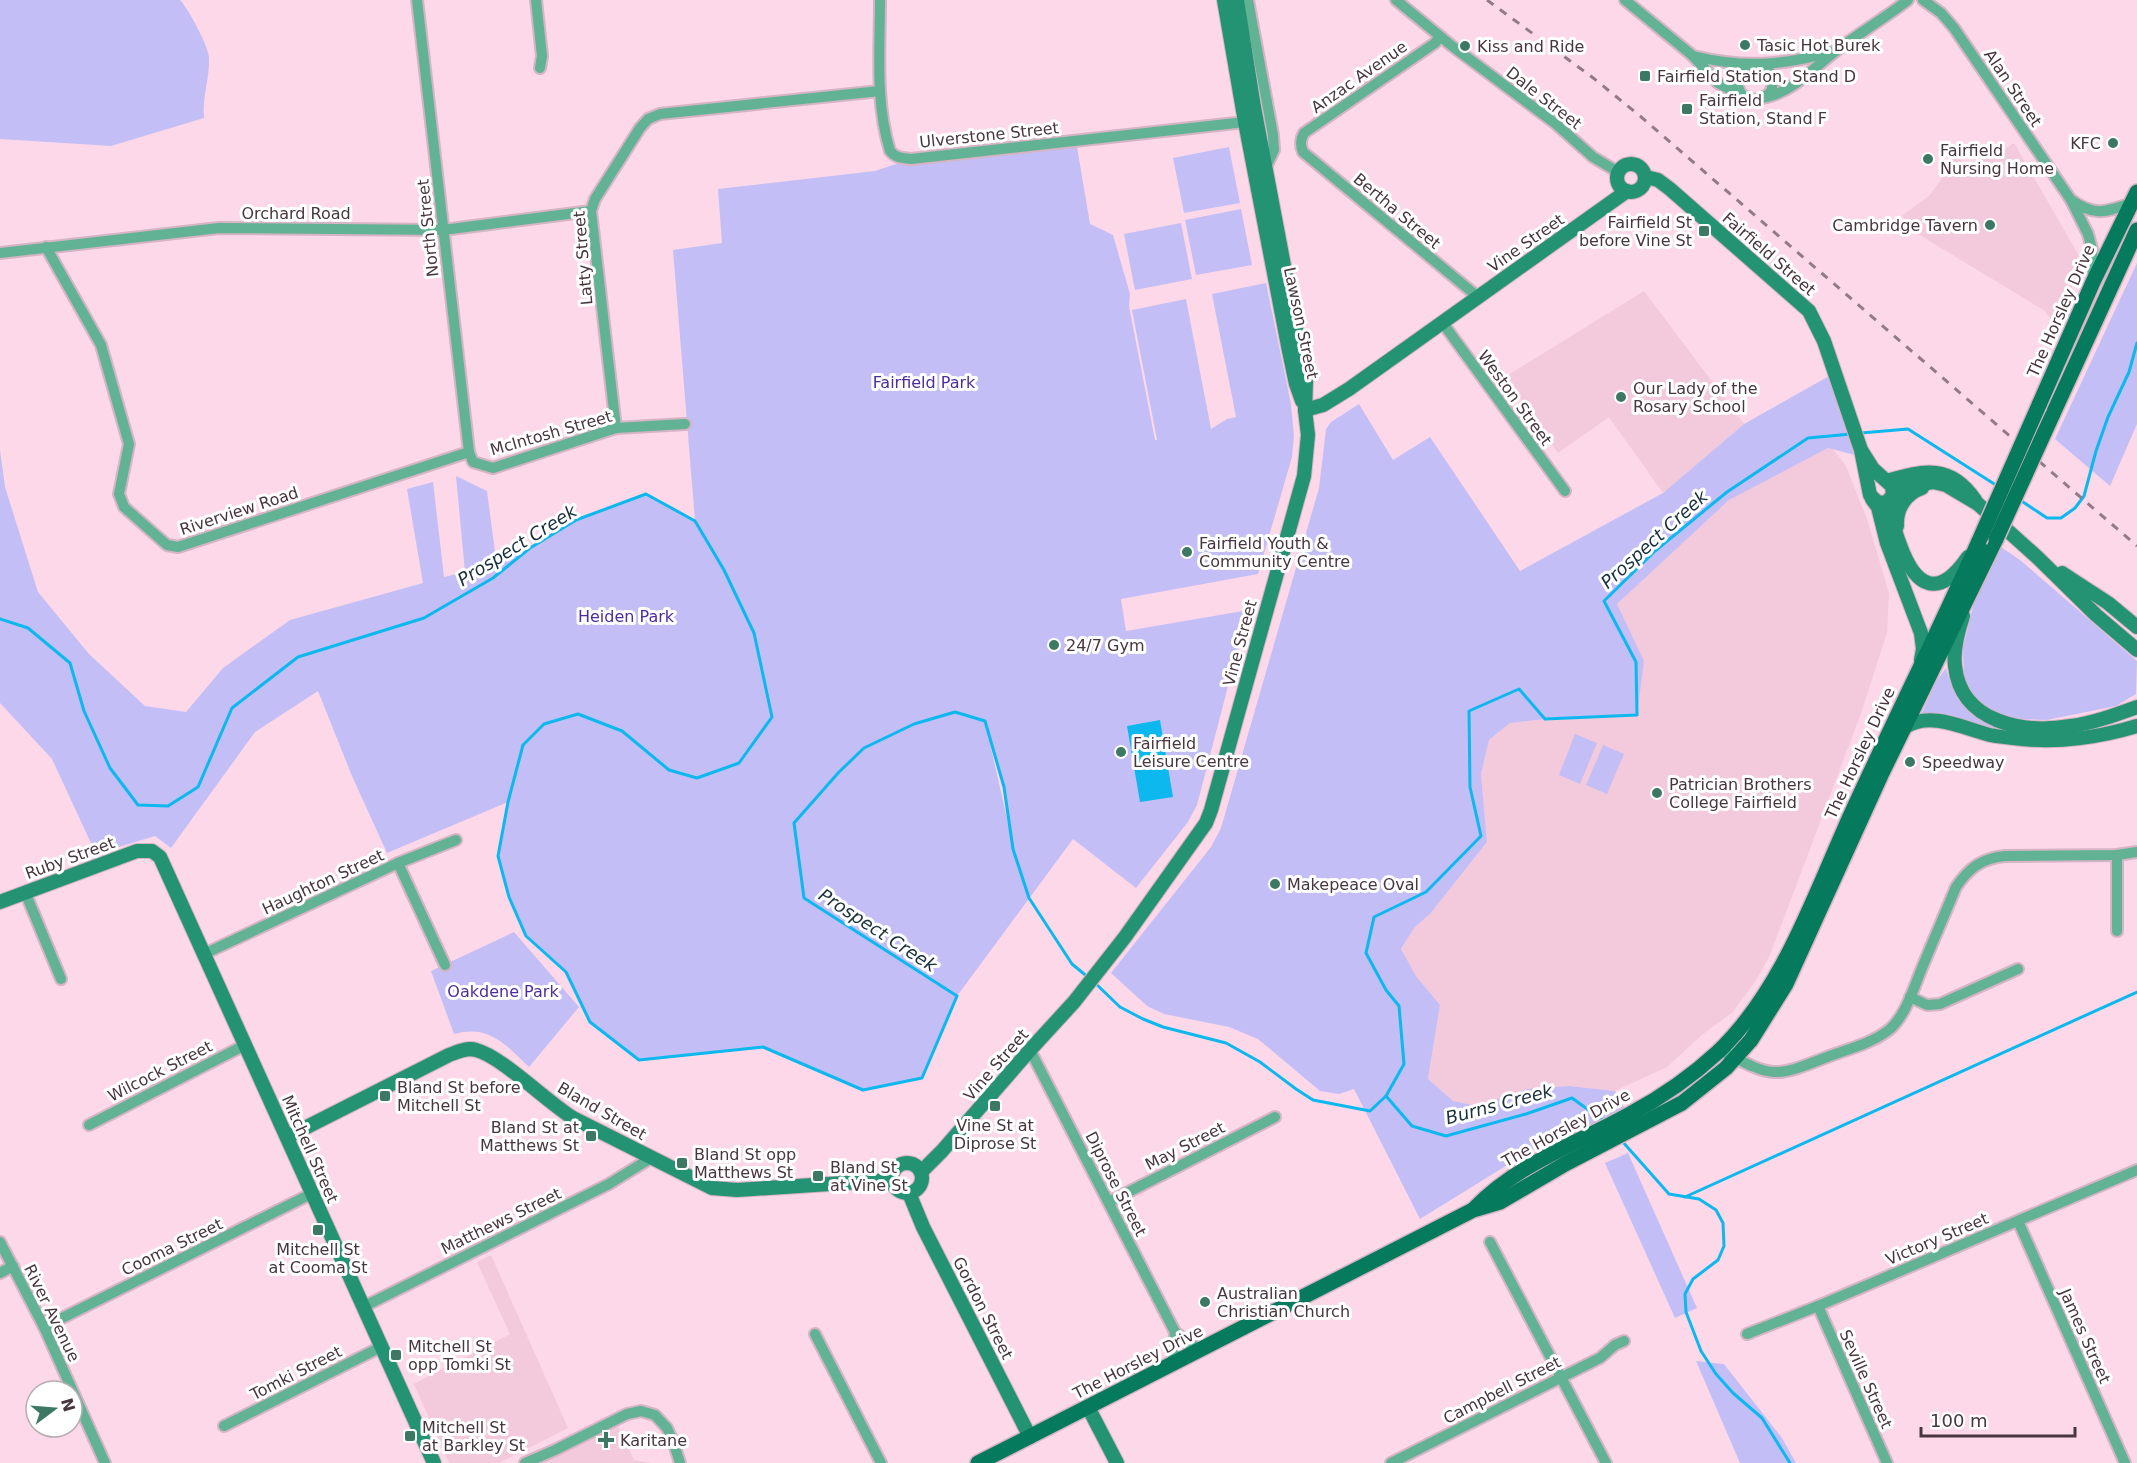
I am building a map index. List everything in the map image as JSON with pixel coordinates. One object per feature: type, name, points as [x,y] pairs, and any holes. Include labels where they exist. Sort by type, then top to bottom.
[{"type":"main road","name":"Lawson Street","points":[[1224,0],[1247,112],[1293,373],[1305,410]]},
{"type":"main road","name":"Lawson Street","points":[[1237,0],[1247,112],[1265,170],[1306,382],[1305,410]]},
{"type":"main road","points":[[1634,164],[1642,168],[1646,177],[1643,186],[1631,192],[1627,191],[1618,183],[1618,172],[1625,165],[1634,164]]},
{"type":"main road","name":"Fairfield Street","points":[[1646,177],[1658,180],[1670,189],[1809,310],[1840,387],[1861,450],[1871,496],[1878,507],[1887,543],[1922,638],[1921,661],[1910,690]]},
{"type":"main road","name":"Vine Street","points":[[921,1172],[1074,1002],[1109,958],[1196,838],[1212,810],[1304,476],[1308,435],[1305,410],[1323,405],[1349,388],[1627,191]]},
{"type":"main road","name":"The Horsley Drive","points":[[1632,1122],[1720,1050],[1754,1010],[1772,983],[1792,946],[1979,541],[2093,282],[2134,197]]},
{"type":"main road","name":"The Horsley Drive","points":[[978,1463],[1473,1210],[1492,1190],[1538,1162],[1580,1148],[1632,1122],[1665,1113],[1697,1092],[1736,1058],[1762,1024],[1786,984],[1905,727],[1996,539],[2137,230]]},
{"type":"main road","name":"Fairfield Street","points":[[1861,450],[1870,466],[1886,481]]},
{"type":"main road","points":[[1958,494],[1946,485],[1929,482],[1910,486],[1883,503],[1871,496],[1872,485],[1875,482],[1921,472],[1941,473],[1959,482],[1978,504],[2037,557],[2096,615],[2137,650]]},
{"type":"main road","points":[[1886,481],[1893,489],[1891,519],[1901,547],[1914,574],[1927,583],[1936,584],[1946,580],[1960,568],[1979,541]]},
{"type":"main road","points":[[1901,547],[1897,517],[1901,505],[1910,494],[1919,489],[1939,487],[1978,504]]},
{"type":"main road","points":[[2037,557],[2108,603],[2137,627]]},
{"type":"main road","points":[[1970,594],[1960,627],[1954,663],[1959,684],[1966,698],[1977,710],[2007,724],[2037,728],[2070,727],[2137,707]]},
{"type":"main road","points":[[2115,715],[2137,702]]},
{"type":"main road","points":[[1905,727],[1913,722],[1939,721],[1992,735],[2024,740],[2056,740],[2137,726]]},
{"type":"main road","name":"Ruby Street","points":[[0,902],[137,851],[152,851]]},
{"type":"main road","name":"Mitchell Street","points":[[152,851],[160,857],[165,866],[434,1463]]},
{"type":"main road","name":"Bland Street","points":[[287,1137],[449,1055],[470,1049],[477,1050],[500,1063],[558,1109],[573,1118],[701,1184],[722,1190],[891,1180]]},
{"type":"main road","points":[[905,1162],[915,1164],[921,1172],[920,1185],[914,1192],[904,1193],[896,1189],[891,1180],[896,1166],[905,1162]]},
{"type":"main road","name":"Gordon Street","points":[[909,1193],[923,1227],[1030,1437]]},
{"type":"main road","points":[[1088,1407],[1117,1463]]},
{"type":"street","name":"North Street","points":[[417,0],[469,452]]},
{"type":"street","points":[[536,0],[542,56],[540,68]]},
{"type":"street","name":"Ulverstone Street","points":[[880,0],[880,91],[886,138],[894,156],[911,159],[1247,112]]},
{"type":"street","name":"Lawson Street","points":[[1248,0],[1273,135],[1274,150],[1265,170]]},
{"type":"street","name":"Dale Street","points":[[1396,0],[1556,124],[1593,157],[1618,172]]},
{"type":"street","points":[[1625,0],[1693,56],[1718,83],[1748,99],[1758,101],[1792,86],[1837,50],[1908,0]]},
{"type":"street","name":"Alan Street","points":[[1923,0],[1954,28],[2071,200],[2088,234],[2092,249],[2093,282]]},
{"type":"street","name":"Anzac Avenue","points":[[1301,145],[1304,133],[1435,43],[1440,36]]},
{"type":"street","points":[[1693,56],[1716,62],[1755,65],[1789,62],[1837,50]]},
{"type":"street","points":[[1743,96],[1737,87],[1738,76],[1741,71],[1755,65],[1770,72],[1774,82],[1767,97]]},
{"type":"street","name":"Latty Street","points":[[616,428],[591,211],[595,199],[640,128],[648,119],[660,114],[880,91]]},
{"type":"street","name":"Bertha Street","points":[[1301,145],[1303,152],[1478,297]]},
{"type":"street","points":[[2071,200],[2091,211],[2100,213],[2134,197]]},
{"type":"street","name":"Orchard Road","points":[[0,253],[219,228],[443,230],[591,211]]},
{"type":"street","name":"Riverview Road","points":[[46,248],[100,345],[129,444],[119,494],[121,501],[124,507],[167,545],[178,547],[469,452]]},
{"type":"street","name":"Weston Street","points":[[1442,322],[1564,492]]},
{"type":"street","name":"McIntosh Street","points":[[469,452],[473,462],[493,468],[616,428],[685,424]]},
{"type":"street","name":"Haughton Street","points":[[204,954],[398,863],[456,840]]},
{"type":"street","points":[[1720,1050],[1768,1073],[1782,1073],[1877,1038],[1892,1028],[1910,997],[1956,887],[1965,873],[1977,863],[1993,857],[2005,856],[2117,855],[2137,852]]},
{"type":"street","points":[[2117,855],[2117,931]]},
{"type":"street","points":[[398,863],[445,965]]},
{"type":"street","points":[[25,892],[61,979]]},
{"type":"street","points":[[1910,997],[1927,1005],[1940,1004],[2018,969]]},
{"type":"street","name":"Wilcock Street","points":[[89,1125],[245,1045]]},
{"type":"street","name":"Diprose Street","points":[[1030,1050],[1175,1332],[1191,1345],[1202,1349]]},
{"type":"street","name":"May Street","points":[[1109,1202],[1275,1117]]},
{"type":"street","name":"Matthews Street","points":[[363,1307],[609,1184],[651,1158]]},
{"type":"street","name":"Victory Street","points":[[1747,1334],[2137,1170]]},
{"type":"street","name":"Cooma Street","points":[[44,1327],[312,1193]]},
{"type":"street","name":"James Street","points":[[2018,1221],[2126,1463]]},
{"type":"street","name":"River Avenue","points":[[0,1242],[44,1327],[105,1463]]},
{"type":"street","points":[[1490,1242],[1605,1463]]},
{"type":"street","points":[[0,1273],[13,1266]]},
{"type":"street","name":"Seville Street","points":[[1818,1306],[1887,1463]]},
{"type":"street","points":[[1173,1364],[1175,1332]]},
{"type":"street","points":[[815,1334],[881,1463]]},
{"type":"street","name":"Campbell Street","points":[[1390,1463],[1600,1358],[1615,1345],[1624,1341]]},
{"type":"street","name":"Tomki Street","points":[[224,1426],[381,1347]]},
{"type":"street","points":[[525,1463],[627,1414],[641,1411],[656,1415],[667,1428],[675,1444],[680,1463]]},
{"type":"shaded area","points":[[2014,143],[2082,261],[2079,273],[2053,322],[2045,311],[1918,234],[1902,216],[1930,195],[1953,163],[1949,157],[1955,152],[1966,168],[1972,162],[1994,156]]},
{"type":"shaded area","name":"Our Lady of the Rosary School","points":[[1644,291],[1744,424],[1663,493],[1609,417],[1558,453],[1505,377]]},
{"type":"shaded area","name":"Patrician Brothers College Fairfield","points":[[1831,447],[1845,464],[1867,519],[1889,593],[1887,633],[1860,716],[1770,955],[1756,980],[1733,1012],[1703,1034],[1667,1067],[1615,1091],[1570,1086],[1527,1089],[1477,1106],[1453,1101],[1428,1080],[1440,1005],[1416,976],[1401,950],[1415,927],[1430,914],[1487,842],[1481,774],[1489,740],[1510,723],[1545,719],[1644,661],[1616,604],[1729,500]]},
{"type":"shaded area","points":[[491,1255],[568,1428],[499,1463],[449,1463],[414,1384],[510,1334],[477,1262]]},
{"type":"shaded area","name":"Karitane","points":[[618,1426],[634,1460],[652,1463],[538,1463]]},
{"type":"green space","points":[[0,0],[180,0],[198,28],[208,53],[204,118],[111,146],[0,139]]},
{"type":"green space","points":[[1076,141],[1090,224],[1113,235],[1130,294],[1129,306],[1155,440],[1157,440],[1132,310],[1186,299],[1211,429],[1227,419],[1236,417],[1212,294],[1266,283],[1291,404],[1294,436],[1292,457],[1258,574],[1121,599],[1126,631],[1243,611],[1247,614],[1197,805],[1188,822],[1136,888],[1073,839],[957,996],[922,1078],[863,1090],[763,1047],[639,1060],[590,1022],[566,972],[526,936],[509,897],[498,856],[508,802],[387,853],[352,776],[318,691],[255,732],[171,848],[155,836],[96,854],[52,759],[0,703],[0,450],[5,487],[38,592],[89,654],[145,706],[186,712],[223,668],[290,620],[423,583],[407,489],[433,482],[444,577],[465,572],[456,476],[487,491],[495,552],[530,548],[576,520],[646,494],[695,521],[673,250],[722,243],[718,189],[875,171],[911,159]],"holes":[[[988,735],[1004,787],[1011,836]]]},
{"type":"green space","points":[[1229,147],[1240,203],[1184,213],[1173,158]]},
{"type":"green space","points":[[1241,209],[1252,265],[1196,275],[1185,220]]},
{"type":"green space","points":[[1181,223],[1192,279],[1135,290],[1124,234]]},
{"type":"green space","points":[[2137,263],[2137,424],[2110,486],[2055,439]]},
{"type":"green space","points":[[1831,375],[1859,456],[1828,448],[1729,500],[1617,604],[1644,661],[1637,715],[1510,723],[1489,740],[1481,774],[1487,842],[1430,914],[1415,927],[1401,949],[1416,976],[1440,1005],[1428,1079],[1453,1101],[1477,1106],[1527,1089],[1570,1086],[1615,1091],[1628,1115],[1577,1141],[1535,1148],[1420,1219],[1354,1089],[1339,1094],[1320,1091],[1258,1039],[1229,1027],[1164,1014],[1147,1006],[1111,973],[1211,847],[1221,828],[1319,488],[1326,429],[1331,422],[1359,404],[1393,460],[1430,437],[1520,571],[1663,493],[1744,424]]},
{"type":"green space","points":[[2001,547],[2020,560],[2137,661],[2136,694],[2116,706],[2047,720],[2015,719],[1993,713],[1972,700],[1964,682],[1963,647],[1977,591],[1991,556]]},
{"type":"green space","points":[[1946,668],[1952,686],[1961,701],[1981,719],[2007,730],[1933,713],[1922,713],[1935,683]]},
{"type":"green space","points":[[1575,734],[1597,743],[1580,784],[1559,775]]},
{"type":"green space","points":[[1603,745],[1624,754],[1607,794],[1586,785]]},
{"type":"green space","name":"Oakdene Park","points":[[514,932],[579,1007],[529,1067],[504,1044],[487,1034],[466,1032],[454,1034],[431,971]]},
{"type":"green space","points":[[1628,1153],[1697,1308],[1675,1318],[1605,1163]]},
{"type":"green space","points":[[1696,1361],[1724,1364],[1782,1438],[1796,1463],[1740,1463]]},
{"type":"water","points":[[1160,720],[1173,797],[1140,802],[1127,726]]},
{"type":"waterway","name":"Prospect Creek","points":[[2020,500],[2047,518],[2061,518],[2075,508],[2084,496],[2096,451],[2108,417],[2129,372],[2137,343]]},
{"type":"waterway","name":"Prospect Creek","points":[[1861,433],[1908,429],[1999,487]]},
{"type":"waterway","name":"Prospect Creek","points":[[1094,982],[1120,1007],[1163,1027],[1226,1043],[1260,1062],[1313,1100],[1370,1111],[1386,1096],[1404,1064],[1399,1006],[1386,990],[1366,953],[1374,917],[1426,892],[1481,836],[1470,787],[1469,711],[1519,689],[1545,719],[1637,715],[1636,662],[1604,601],[1655,551],[1727,492],[1808,438],[1851,434]]},
{"type":"waterway","name":"Prospect Creek","points":[[0,619],[28,628],[70,663],[84,711],[110,768],[138,805],[168,806],[198,787],[232,708],[298,657],[424,618],[493,578],[530,548],[576,520],[646,494],[695,521],[724,570],[754,633],[772,717],[739,763],[697,778],[669,770],[622,731],[578,714],[544,724],[523,745],[508,802],[498,856],[509,897],[526,936],[566,972],[590,1022],[639,1060],[763,1047],[863,1090],[922,1078],[957,996],[804,898],[794,823],[839,772],[864,748],[914,724],[955,712],[985,721],[1004,787],[1013,849],[1029,898],[1072,964],[1089,978]]},
{"type":"waterway","points":[[1685,1197],[2137,992]]},
{"type":"waterway","name":"Burns Creek","points":[[1386,1096],[1412,1126],[1446,1136],[1526,1114],[1572,1098],[1604,1121]]},
{"type":"waterway","name":"Burns Creek","points":[[1622,1141],[1669,1194],[1699,1199],[1716,1210],[1723,1223],[1724,1246],[1718,1260],[1693,1279],[1685,1294],[1686,1312],[1701,1351],[1716,1374],[1733,1393],[1762,1418],[1790,1463]]},
{"type":"railway","points":[[1487,0],[1592,77],[1640,116],[2137,546]]},
{"type":"place","name":"Tasic Hot Burek","points":[[1745,45]]},
{"type":"place","name":"Kiss and Ride","points":[[1465,46]]},
{"type":"place","name":"Fairfield Station, Stand D","points":[[1645,76]]},
{"type":"place","name":"Fairfield Station, Stand F","points":[[1687,109]]},
{"type":"place","name":"KFC","points":[[2113,143]]},
{"type":"place","name":"Fairfield Nursing Home","points":[[1928,159]]},
{"type":"place","name":"Cambridge Tavern","points":[[1990,225]]},
{"type":"place","name":"Fairfield St before Vine St","points":[[1704,231]]},
{"type":"place","name":"Our Lady of the Rosary School","points":[[1621,397]]},
{"type":"place","name":"Fairfield Youth & Community Centre","points":[[1187,552]]},
{"type":"place","name":"24/7 Gym","points":[[1054,645]]},
{"type":"place","name":"Fairfield Leisure Centre","points":[[1121,752]]},
{"type":"place","name":"Speedway","points":[[1910,762]]},
{"type":"place","name":"Patrician Brothers College Fairfield","points":[[1657,793]]},
{"type":"place","name":"Makepeace Oval","points":[[1275,884]]},
{"type":"place","name":"Bland St before Mitchell St","points":[[385,1096]]},
{"type":"place","name":"Vine St at Diprose St","points":[[995,1106]]},
{"type":"place","name":"Bland St at Matthews St","points":[[591,1136]]},
{"type":"place","name":"Bland St opp Matthews St","points":[[682,1163]]},
{"type":"place","name":"Bland St at Vine St","points":[[818,1176]]},
{"type":"place","name":"Mitchell St at Cooma St","points":[[318,1230]]},
{"type":"place","name":"Australian Christian Church","points":[[1205,1302]]},
{"type":"place","name":"Mitchell St opp Tomki St","points":[[396,1355]]},
{"type":"place","name":"Mitchell St at Barkley St","points":[[410,1436]]},
{"type":"place","name":"Karitane","points":[[606,1440]]},
{"type":"park label","name":"Fairfield Park","points":[[924,382]]},
{"type":"park label","name":"Heiden Park","points":[[626,616]]}]
